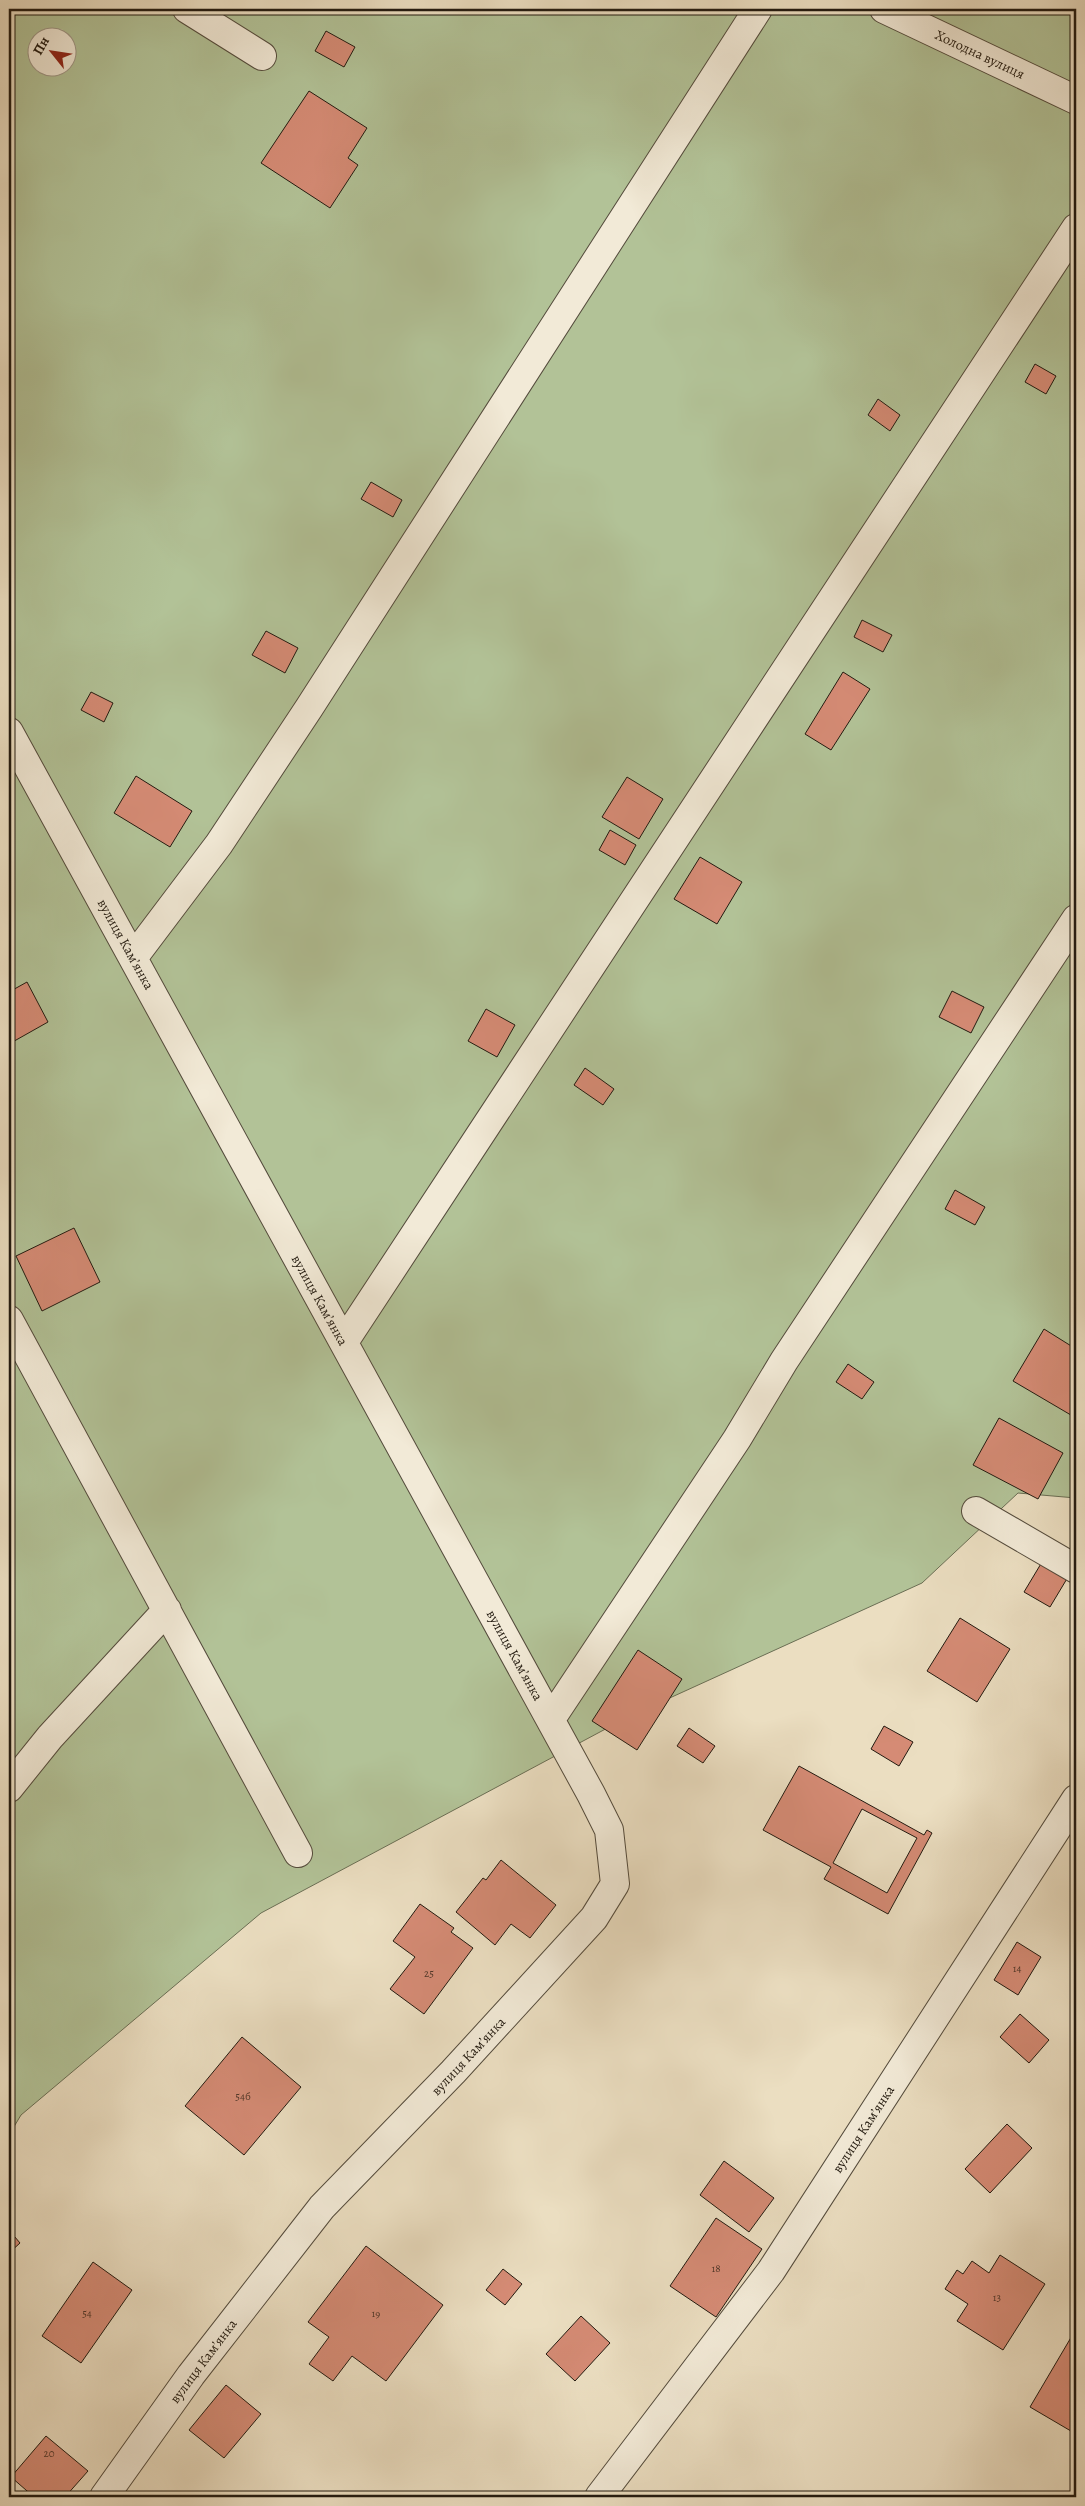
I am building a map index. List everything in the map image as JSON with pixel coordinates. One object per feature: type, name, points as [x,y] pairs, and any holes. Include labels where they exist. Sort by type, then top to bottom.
[{"type":"street","points":[[187,9],[262,56]]},
{"type":"street","points":[[133,958],[219,844],[758,9]]},
{"type":"street","name":"Холодна вулиця","points":[[888,10],[1076,100]]},
{"type":"street","points":[[344,1342],[1076,228]]},
{"type":"street","name":"вулиця Камʼянка","points":[[9,732],[609,1830],[615,1884],[594,1918],[539,1979],[453,2072],[322,2207],[191,2375],[104,2497]]},
{"type":"street","points":[[550,1719],[737,1439],[784,1361],[1076,919]]},
{"type":"street","points":[[9,1320],[298,1853]]},
{"type":"street","points":[[976,1511],[1076,1569]]},
{"type":"street","points":[[9,1788],[50,1737],[167,1610]]},
{"type":"street","name":"вулиця Камʼянка","points":[[599,2497],[771,2271],[1076,1799]]},
{"type":"green space","points":[[9,9],[1076,9],[1076,1498],[1018,1493],[922,1583],[628,1717],[261,1913],[21,2115],[9,2135]]},
{"type":"building","points":[[326,31],[355,47],[344,67],[315,51]]},
{"type":"building","points":[[309,91],[367,128],[348,158],[358,165],[330,208],[261,163]]},
{"type":"building","points":[[1035,364],[1056,376],[1046,394],[1025,382]]},
{"type":"building","points":[[878,399],[900,415],[890,431],[868,415]]},
{"type":"building","points":[[371,482],[402,500],[393,517],[361,499]]},
{"type":"building","points":[[862,620],[892,635],[883,652],[854,637]]},
{"type":"building","points":[[266,631],[298,648],[285,673],[252,655]]},
{"type":"building","points":[[843,672],[870,689],[831,750],[805,734]]},
{"type":"building","points":[[91,692],[113,703],[104,722],[81,710]]},
{"type":"building","points":[[136,776],[192,811],[170,847],[114,813]]},
{"type":"building","points":[[627,777],[663,799],[639,839],[602,817]]},
{"type":"building","points":[[610,830],[636,845],[625,865],[599,850]]},
{"type":"building","points":[[700,857],[742,882],[717,924],[674,899]]},
{"type":"building","points":[[27,982],[48,1022],[9,1044],[9,992]]},
{"type":"building","points":[[952,991],[984,1007],[971,1033],[939,1017]]},
{"type":"building","points":[[486,1009],[515,1025],[497,1057],[468,1041]]},
{"type":"building","points":[[585,1068],[614,1089],[603,1105],[574,1085]]},
{"type":"building","points":[[955,1190],[985,1207],[975,1225],[945,1209]]},
{"type":"building","points":[[74,1228],[100,1282],[42,1311],[16,1256]]},
{"type":"building","points":[[1044,1329],[1076,1349],[1076,1418],[1013,1381]]},
{"type":"building","points":[[848,1364],[874,1382],[862,1399],[836,1382]]},
{"type":"building","points":[[999,1418],[1063,1453],[1038,1499],[973,1465]]},
{"type":"building","points":[[1042,1562],[1068,1577],[1050,1607],[1024,1592]]},
{"type":"building","points":[[960,1618],[1010,1649],[977,1702],[927,1671]]},
{"type":"building","points":[[638,1650],[682,1679],[637,1750],[592,1721]]},
{"type":"building","points":[[884,1726],[913,1742],[899,1766],[871,1749]]},
{"type":"building","points":[[689,1728],[715,1746],[703,1763],[677,1746]]},
{"type":"building","points":[[799,1766],[924,1835],[927,1830],[932,1833],[888,1914],[824,1879],[831,1867],[763,1830]],"holes":[[[862,1809],[917,1838],[887,1893],[833,1863]]]},
{"type":"building","points":[[501,1860],[556,1905],[530,1938],[511,1924],[495,1945],[456,1912],[483,1878],[486,1880]]},
{"type":"building","points":[[420,1904],[454,1928],[451,1932],[473,1948],[424,2014],[390,1989],[415,1957],[393,1941]]},
{"type":"building","points":[[1017,1942],[1041,1957],[1018,1995],[994,1980]]},
{"type":"building","points":[[1020,2014],[1049,2040],[1029,2063],[1000,2037]]},
{"type":"building","points":[[242,2037],[301,2087],[244,2155],[185,2106]]},
{"type":"building","points":[[1007,2124],[1032,2148],[990,2193],[965,2169]]},
{"type":"building","points":[[724,2161],[774,2198],[749,2232],[700,2195]]},
{"type":"building","points":[[716,2218],[762,2249],[716,2317],[670,2286]]},
{"type":"building","points":[[9,2230],[20,2243],[9,2253]]},
{"type":"building","points":[[366,2246],[443,2305],[386,2381],[352,2356],[333,2381],[309,2364],[329,2337],[308,2322]]},
{"type":"building","points":[[1000,2255],[1045,2284],[1003,2350],[957,2321],[968,2304],[945,2289],[957,2270],[963,2274],[972,2261],[989,2273]]},
{"type":"building","points":[[93,2262],[132,2290],[81,2363],[42,2336]]},
{"type":"building","points":[[503,2269],[522,2284],[505,2305],[486,2290]]},
{"type":"building","points":[[581,2316],[610,2343],[575,2381],[546,2354]]},
{"type":"building","points":[[1076,2329],[1076,2434],[1030,2407]]},
{"type":"building","points":[[226,2385],[261,2414],[224,2458],[189,2430]]},
{"type":"building","points":[[46,2436],[88,2471],[65,2497],[34,2497],[11,2477]]}]
